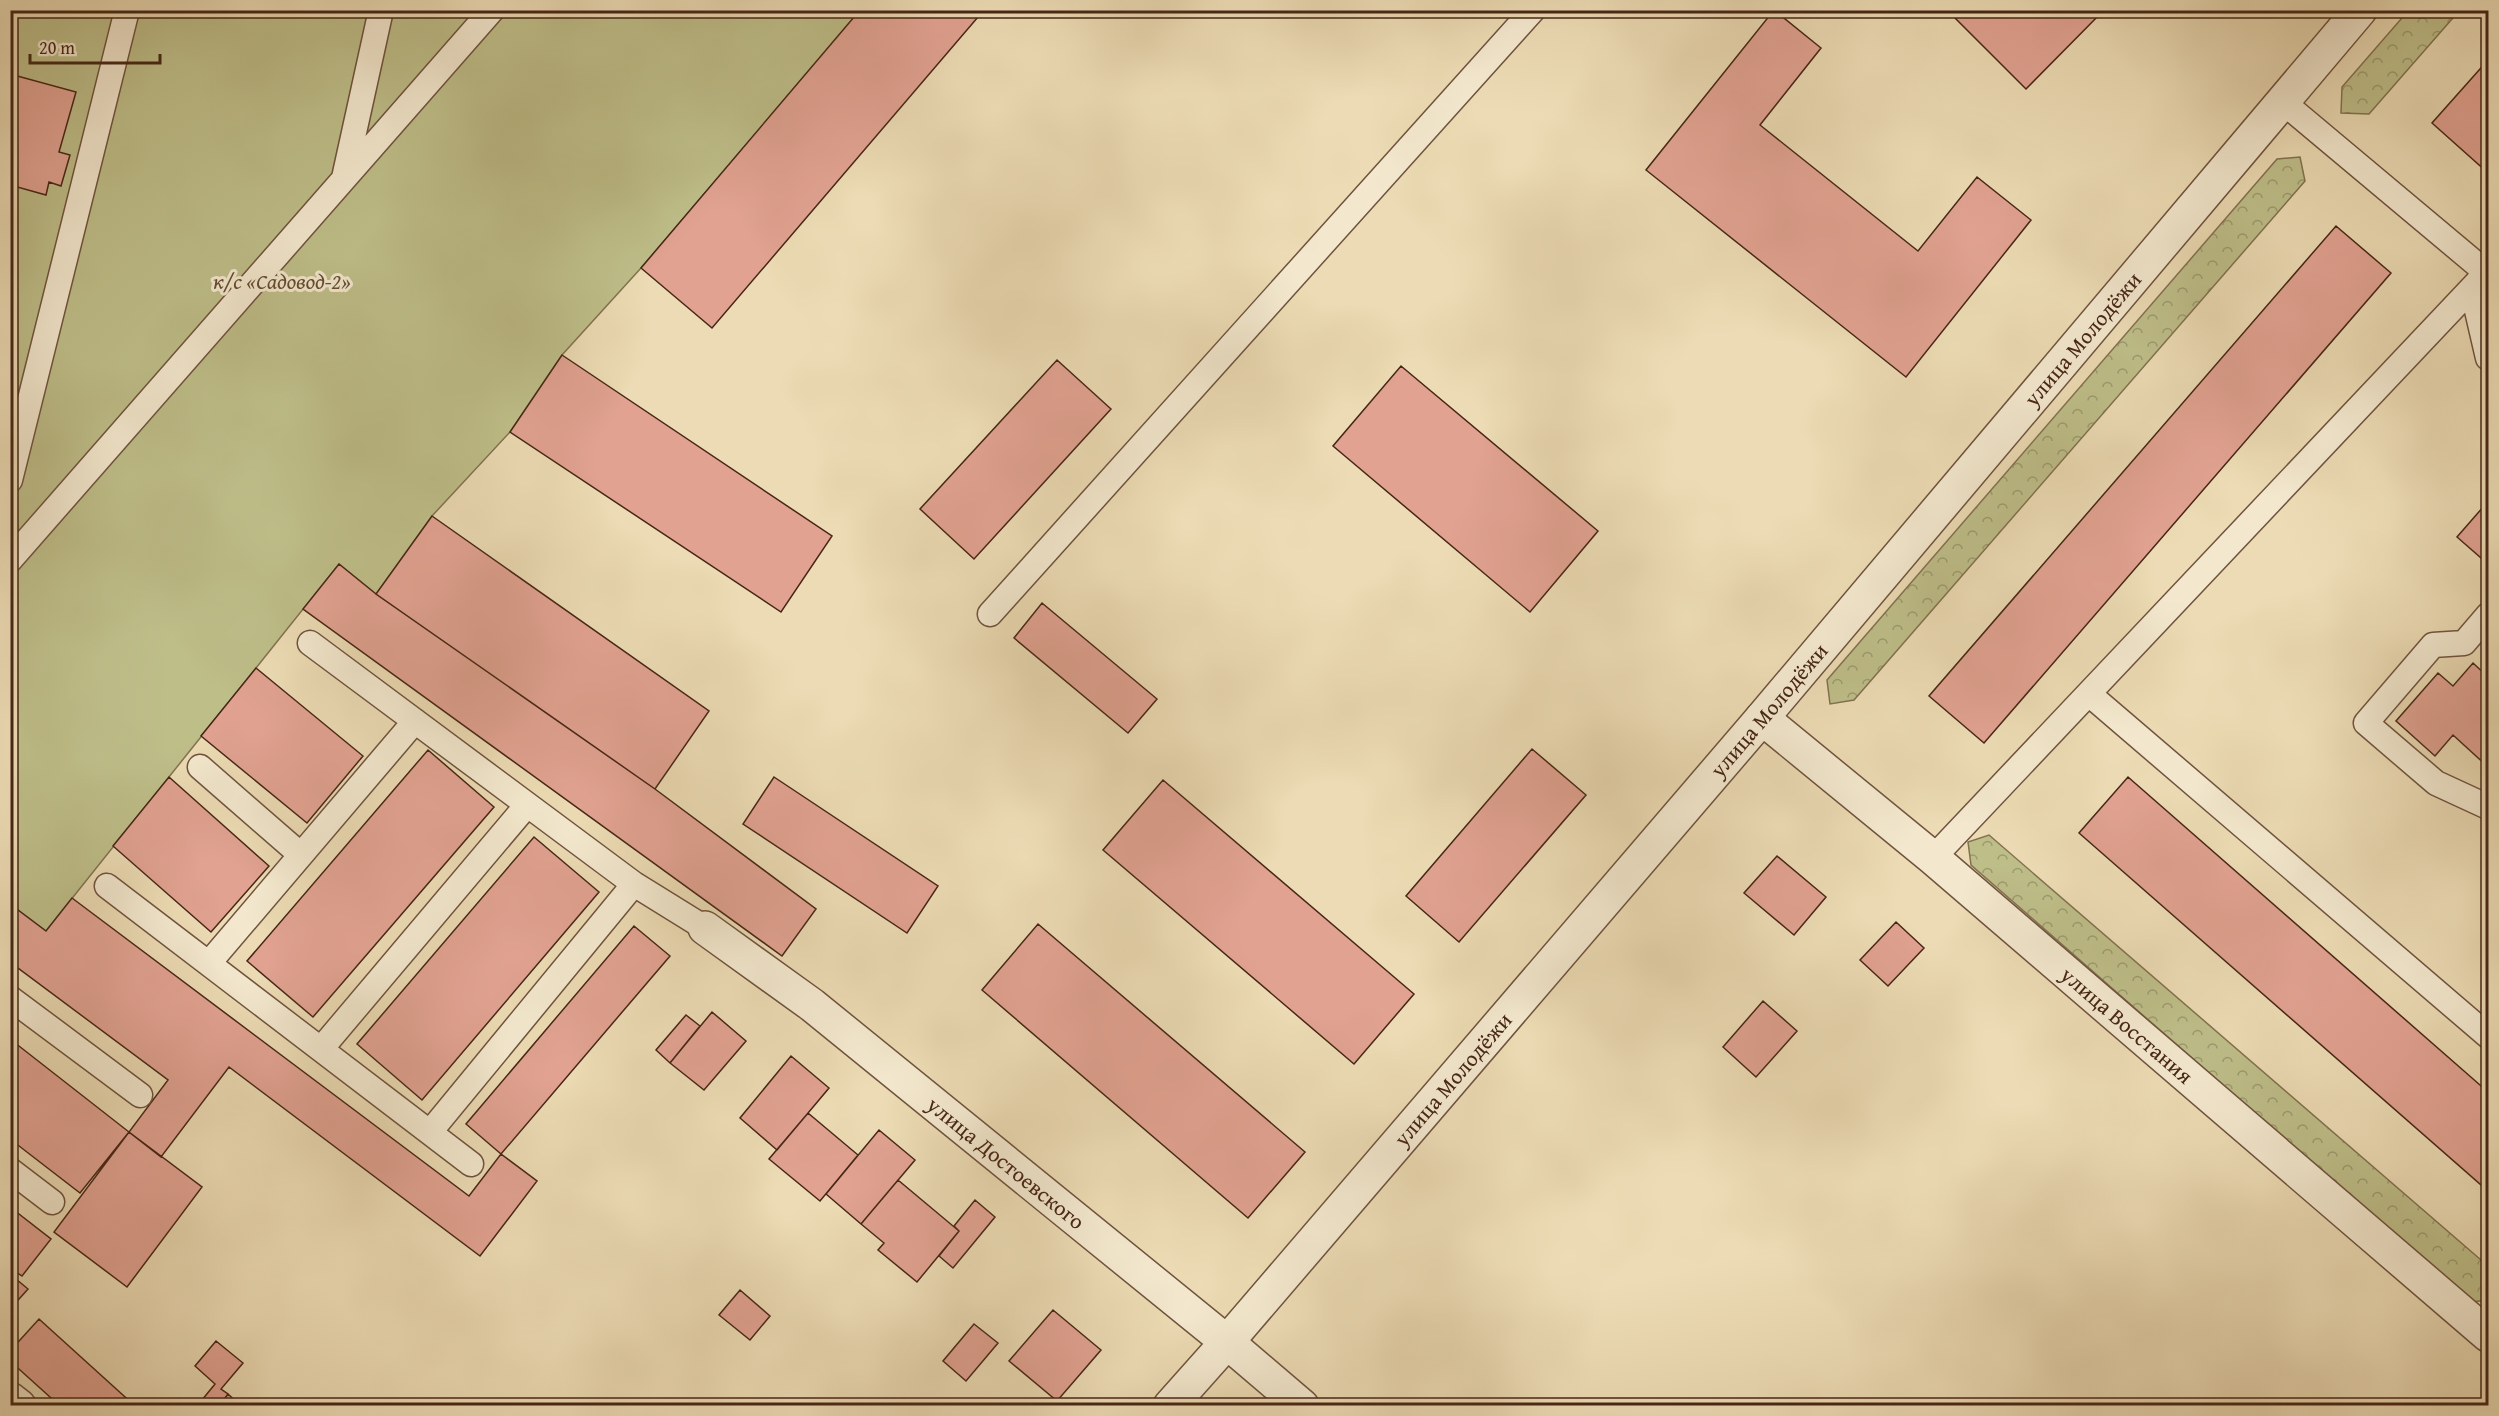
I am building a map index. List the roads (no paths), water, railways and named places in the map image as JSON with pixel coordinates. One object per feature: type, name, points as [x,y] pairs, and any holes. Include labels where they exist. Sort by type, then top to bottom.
[{"type":"street","name":"улица Молодёжи","points":[[1170,1406],[1762,718],[2360,10]]},
{"type":"street","name":"улица Восстания","points":[[1762,718],[1933,858],[2488,1335]]},
{"type":"street","name":"улица Достоевского","points":[[705,928],[812,1005],[1227,1342],[1302,1406]]},
{"type":"street","points":[[10,1398],[19,1406]]},
{"type":"lane","points":[[10,480],[127,10]]},
{"type":"lane","points":[[344,180],[381,10]]},
{"type":"lane","points":[[10,560],[492,10]]},
{"type":"lane","points":[[990,614],[1533,10]]},
{"type":"lane","points":[[2283,102],[2482,278],[2488,358]]},
{"type":"lane","points":[[1933,858],[2482,278]]},
{"type":"lane","points":[[2488,615],[2464,642],[2433,645],[2366,723],[2436,783],[2488,807]]},
{"type":"lane","points":[[310,643],[634,884],[705,928]]},
{"type":"lane","points":[[2088,694],[2488,1036]]},
{"type":"lane","points":[[208,963],[414,721]]},
{"type":"lane","points":[[200,767],[301,855]]},
{"type":"lane","points":[[321,1049],[527,805]]},
{"type":"lane","points":[[430,1132],[634,884]]},
{"type":"lane","points":[[107,886],[471,1164]]},
{"type":"lane","points":[[10,998],[140,1095]]},
{"type":"lane","points":[[10,1170],[52,1202]]},
{"type":"park label","name":"к/с «Садовод-2»","points":[[282,281]]}]
